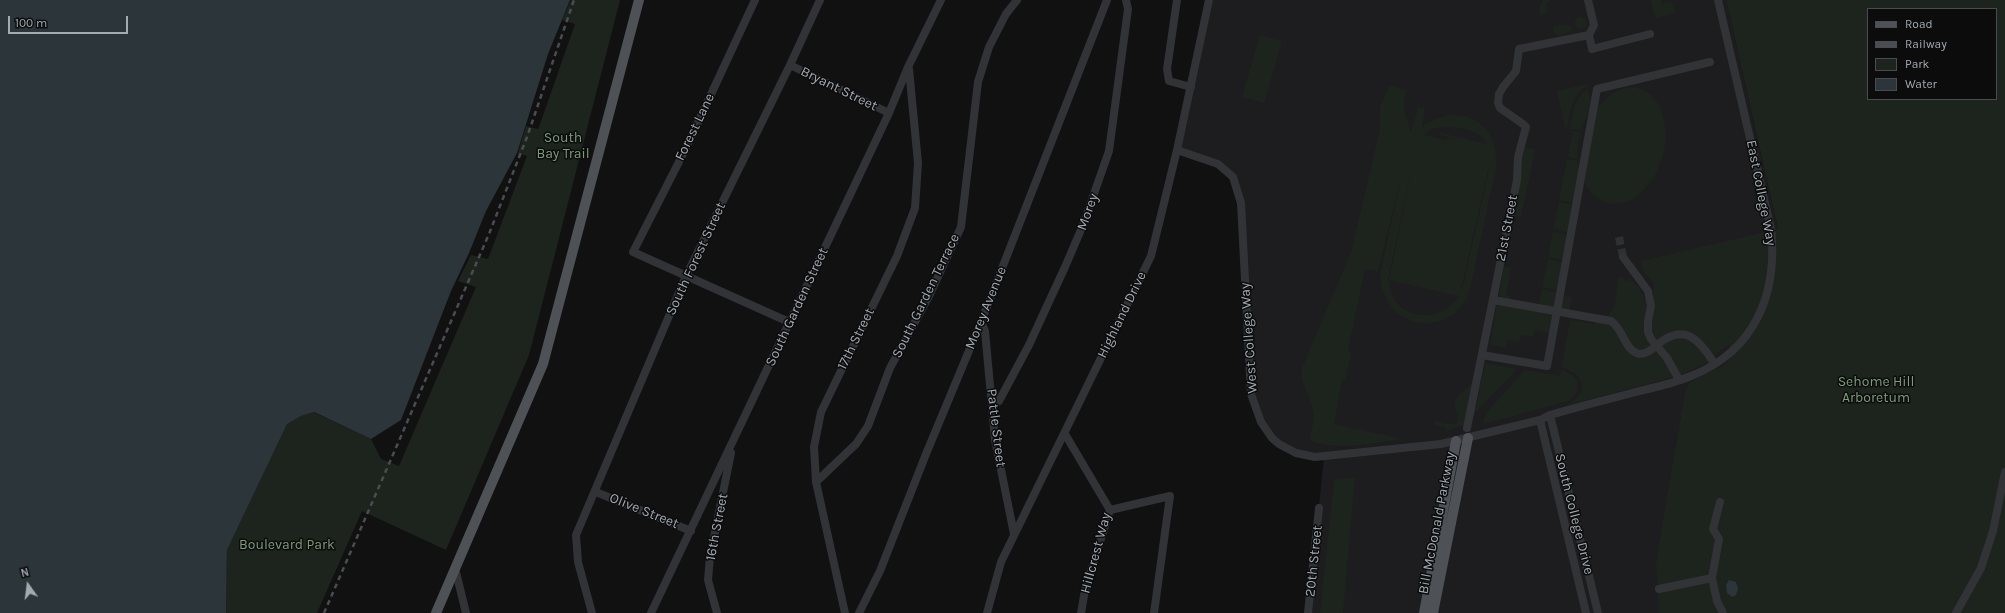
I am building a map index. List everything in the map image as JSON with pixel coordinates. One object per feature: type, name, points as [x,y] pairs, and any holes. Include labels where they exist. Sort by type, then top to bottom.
[{"type":"main road","points":[[436,613],[543,364],[639,0]]},
{"type":"main road","name":"Bill McDonald Parkway","points":[[1433,613],[1468,438]]},
{"type":"main road","name":"Bill McDonald Parkway","points":[[1424,613],[1456,441]]},
{"type":"street","points":[[636,12],[645,0]]},
{"type":"street","name":"Forest Lane","points":[[686,276],[632,252],[685,150],[755,0]]},
{"type":"street","name":"South Forest Street","points":[[592,613],[578,562],[576,535],[596,492],[686,276],[790,65],[820,0]]},
{"type":"street","name":"South Garden Street","points":[[651,613],[889,113],[908,67],[941,0]]},
{"type":"street","name":"South Garden Terrace","points":[[816,482],[856,444],[868,426],[890,368],[929,296],[961,227],[978,82],[989,47],[1006,14],[1017,0]]},
{"type":"street","name":"Morey Avenue","points":[[859,613],[880,571],[928,447],[981,322],[1107,0]]},
{"type":"street","name":"Morey","points":[[993,406],[999,401],[1066,268],[1084,225],[1110,151],[1128,8],[1126,0]]},
{"type":"street","points":[[1177,0],[1166,69],[1169,81],[1191,87]]},
{"type":"street","name":"Highland Drive","points":[[987,613],[1001,562],[1151,256],[1177,150],[1209,0]]},
{"type":"street","points":[[1588,0],[1594,25],[1589,35],[1592,49],[1650,34]]},
{"type":"street","name":"East College Way","points":[[1550,415],[1668,384],[1714,364],[1743,340],[1763,307],[1771,280],[1773,251],[1771,229],[1718,0]]},
{"type":"street","name":"21st Street","points":[[1467,428],[1517,180],[1518,160],[1525,125],[1500,108],[1498,103],[1499,94],[1502,87],[1511,79],[1516,71],[1519,49],[1589,35]]},
{"type":"street","points":[[1482,355],[1547,366],[1597,89],[1710,62]]},
{"type":"street","name":"Bryant Street","points":[[790,65],[889,113]]},
{"type":"street","name":"17th Street","points":[[845,613],[816,482],[814,447],[821,412],[897,256],[915,208],[918,163],[908,67]]},
{"type":"street","name":"West College Way","points":[[1177,150],[1218,164],[1233,177],[1241,202],[1250,385],[1257,413],[1265,430],[1279,444],[1296,453],[1315,457],[1456,441],[1540,420],[1550,415]]},
{"type":"street","points":[[1623,257],[1648,291],[1651,306],[1648,327],[1651,339],[1667,358],[1679,378]]},
{"type":"street","points":[[686,276],[789,322]]},
{"type":"street","points":[[1493,300],[1611,321],[1618,327],[1630,348],[1636,353],[1647,353],[1672,335],[1686,334],[1697,340],[1712,360]]},
{"type":"street","name":"Pattle Street","points":[[981,322],[985,331],[995,440],[1014,534]]},
{"type":"street","name":"South College Drive","points":[[1550,415],[1598,613]]},
{"type":"street","name":"South College Drive","points":[[1540,420],[1586,613]]},
{"type":"street","name":"Hillcrest Way","points":[[1064,434],[1110,510],[1086,590],[1081,613]]},
{"type":"street","name":"16th Street","points":[[717,613],[708,580],[710,557],[734,440]]},
{"type":"street","points":[[1956,613],[1981,568],[1993,531],[2005,472]]},
{"type":"street","name":"Olive Street","points":[[596,492],[691,531]]},
{"type":"street","points":[[1110,510],[1170,496],[1154,613]]},
{"type":"street","points":[[1720,502],[1713,529],[1719,540],[1712,578],[1717,601],[1723,613]]},
{"type":"street","name":"20th Street","points":[[1308,613],[1319,508]]},
{"type":"street","points":[[455,568],[466,613]]},
{"type":"street","points":[[1659,590],[1712,578]]},
{"type":"shaded area","points":[[1209,0],[1726,0],[1778,230],[1793,613],[1308,613],[1324,457],[1279,444],[1254,404],[1240,206],[1233,177],[1218,164],[1177,150]]},
{"type":"green space","name":"Boulevard Park","points":[[571,0],[620,0],[529,355],[446,550],[362,511],[317,613],[226,613],[227,550],[287,423],[313,412],[371,439],[381,459],[399,466],[476,287],[458,281],[471,255],[488,259],[527,156],[518,153],[526,126],[538,129],[540,124],[575,24],[562,20]]},
{"type":"green space","points":[[1543,0],[1550,0],[1546,4],[1548,13],[1540,16],[1539,8]]},
{"type":"green space","points":[[1651,0],[1661,0],[1662,4],[1672,2],[1675,13],[1655,18]]},
{"type":"green space","name":"Sehome Hill Arboretum","points":[[1726,0],[2005,0],[2005,613],[1659,613],[1656,562],[1685,393],[1690,382],[1725,365],[1732,356],[1729,344],[1713,356],[1694,335],[1657,342],[1651,334],[1654,284],[1643,270],[1641,261],[1778,229]]},
{"type":"green space","points":[[1581,17],[1585,19],[1587,23],[1585,27],[1581,29],[1577,27],[1575,23],[1577,19]]},
{"type":"green space","points":[[1562,24],[1571,26],[1572,31],[1560,36],[1553,32],[1554,26]]},
{"type":"green space","points":[[1260,35],[1282,41],[1264,103],[1242,97]]},
{"type":"green space","points":[[1587,84],[1588,86],[1578,94],[1574,100],[1566,133],[1557,91]]},
{"type":"green space","points":[[1390,85],[1407,91],[1404,106],[1411,132],[1418,107],[1425,108],[1422,127],[1436,119],[1449,115],[1462,116],[1474,120],[1484,127],[1491,138],[1495,152],[1496,168],[1470,289],[1464,303],[1454,314],[1441,321],[1426,324],[1411,321],[1397,313],[1388,302],[1382,289],[1380,274],[1402,174],[1378,271],[1365,269],[1348,350],[1351,353],[1346,379],[1342,380],[1334,424],[1403,439],[1344,446],[1321,444],[1310,441],[1314,413],[1304,386],[1302,368],[1351,253],[1380,129],[1380,107]],"holes":[[[1442,127],[1461,128],[1474,132],[1484,139],[1487,144],[1441,133],[1440,135],[1460,140],[1449,138],[1445,140],[1424,135],[1431,129]],[[1416,149],[1389,280],[1459,296],[1446,309],[1438,313],[1430,315],[1412,313],[1404,309],[1393,298],[1388,279]],[[1488,170],[1464,282],[1460,294]]]},
{"type":"green space","points":[[1625,88],[1637,88],[1647,92],[1654,99],[1664,118],[1665,141],[1662,159],[1652,181],[1648,178],[1651,181],[1648,185],[1644,183],[1647,186],[1641,192],[1629,200],[1616,204],[1602,201],[1595,196],[1598,193],[1594,196],[1589,189],[1592,186],[1588,189],[1584,181],[1597,108],[1611,94]]},
{"type":"green space","points":[[1588,89],[1590,105],[1581,130],[1570,129],[1573,112],[1577,101]]},
{"type":"green space","points":[[1573,131],[1581,132],[1578,142],[1577,159],[1568,157]]},
{"type":"green space","points":[[1524,147],[1535,149],[1521,217],[1514,216],[1521,179],[1521,164]]},
{"type":"green space","points":[[1567,159],[1577,161],[1579,170],[1573,203],[1559,200]]},
{"type":"green space","points":[[1559,202],[1572,205],[1567,232],[1553,229]]},
{"type":"green space","points":[[1553,232],[1567,234],[1562,260],[1548,257]]},
{"type":"green space","points":[[1548,259],[1562,262],[1557,290],[1542,287]]},
{"type":"green space","points":[[1504,267],[1511,268],[1506,295],[1511,297],[1510,301],[1501,299],[1499,295]]},
{"type":"green space","points":[[1622,277],[1625,281],[1629,279],[1636,285],[1648,308],[1653,344],[1647,351],[1636,351],[1605,318],[1615,304],[1618,279]]},
{"type":"green space","points":[[1542,289],[1557,292],[1554,309],[1538,306]]},
{"type":"green space","points":[[1564,296],[1572,297],[1569,311],[1561,309]]},
{"type":"green space","points":[[1498,304],[1553,312],[1549,333],[1535,330],[1533,337],[1521,335],[1519,342],[1507,340],[1506,348],[1489,344],[1491,341],[1496,307]]},
{"type":"green space","points":[[1570,320],[1594,324],[1595,320],[1612,324],[1629,351],[1655,349],[1665,359],[1673,377],[1565,406],[1578,397],[1582,387],[1576,374],[1562,368]]},
{"type":"green space","points":[[1669,338],[1690,338],[1709,362],[1680,375],[1660,344]]},
{"type":"green space","points":[[1485,363],[1517,369],[1476,412],[1475,411]]},
{"type":"green space","points":[[1525,370],[1560,376],[1561,370],[1571,374],[1577,380],[1577,392],[1568,401],[1483,424],[1486,413]]},
{"type":"green space","points":[[1472,383],[1465,425],[1446,431],[1445,427],[1434,425],[1434,421],[1450,424],[1457,423],[1458,417],[1454,405],[1456,399]]},
{"type":"green space","points":[[1355,477],[1343,613],[1320,613],[1334,480]]},
{"type":"water","points":[[0,0],[570,0],[548,54],[517,153],[486,211],[469,253],[451,291],[401,420],[371,439],[314,412],[301,416],[287,424],[227,550],[226,613],[0,613]]},
{"type":"water","points":[[1729,580],[1736,582],[1738,589],[1736,595],[1732,597],[1727,593],[1726,585]]},
{"type":"tunnel","points":[[1619,237],[1623,257]]},
{"type":"railway","points":[[324,613],[489,234],[527,137],[574,0]]},
{"type":"park label","name":"South Bay Trail","points":[[563,146]]}]
